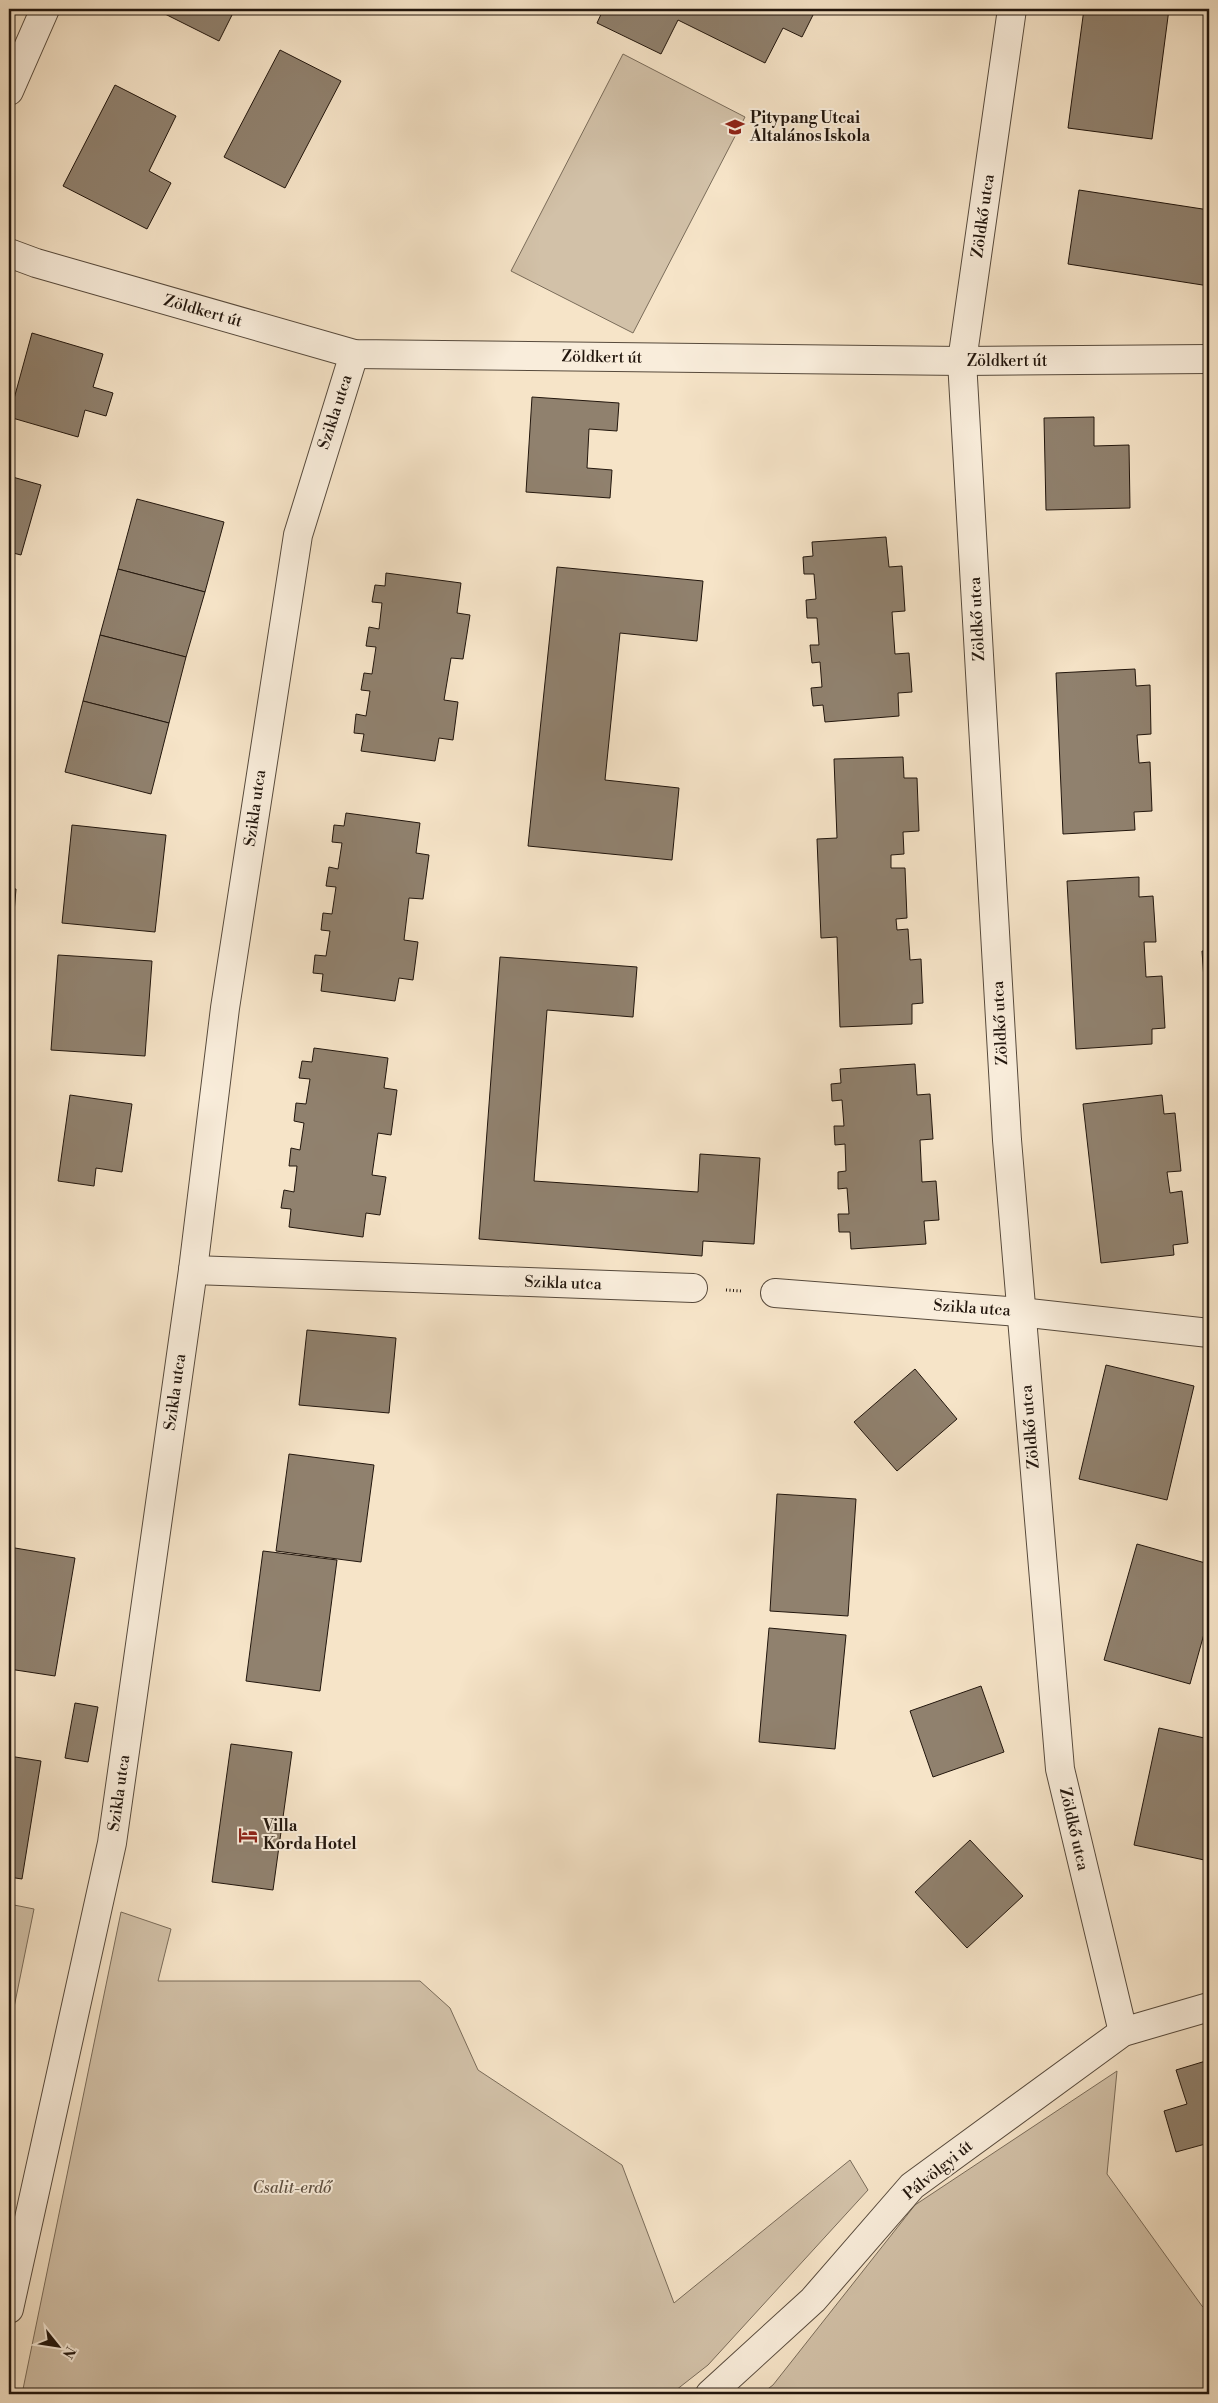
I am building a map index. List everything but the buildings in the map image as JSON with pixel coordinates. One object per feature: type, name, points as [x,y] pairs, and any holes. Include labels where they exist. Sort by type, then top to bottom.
[{"type":"street","points":[[9,91],[46,9]]},
{"type":"street","name":"Zöldkő utca","points":[[1012,9],[962,361],[1006,1130],[1060,1769],[1123,2032]]},
{"type":"street","name":"Zöldkert út","points":[[9,253],[45,266],[354,354],[962,361],[1209,359]]},
{"type":"street","name":"Szikla utca","points":[[9,2309],[112,1843],[193,1270],[225,1008],[298,535],[354,354]]},
{"type":"street","name":"Szikla utca","points":[[193,1270],[693,1288]]},
{"type":"street","name":"Szikla utca","points":[[775,1293],[1020,1312],[1209,1332]]},
{"type":"street","name":"Pálvölgyi út","points":[[710,2394],[813,2300],[912,2186],[1123,2032],[1209,2008]]},
{"type":"path","points":[[693,1288],[775,1293]]},
{"type":"green space","points":[[623,54],[745,117],[633,333],[511,271]]},
{"type":"green space","points":[[9,1904],[34,1909],[9,2032]]},
{"type":"green space","name":"Csalit-erdő","points":[[121,1912],[171,1929],[158,1981],[420,1981],[450,2008],[478,2070],[622,2165],[674,2303],[850,2160],[868,2190],[708,2365],[671,2394],[22,2394]]},
{"type":"green space","points":[[1117,2071],[1107,2174],[1202,2306],[1209,2313],[1209,2394],[761,2394],[773,2385],[915,2205]]},
{"type":"place","name":"Pitypang Utcai Általános Iskola","points":[[735,127]]},
{"type":"place","name":"Villa Korda Hotel","points":[[248,1835]]}]
